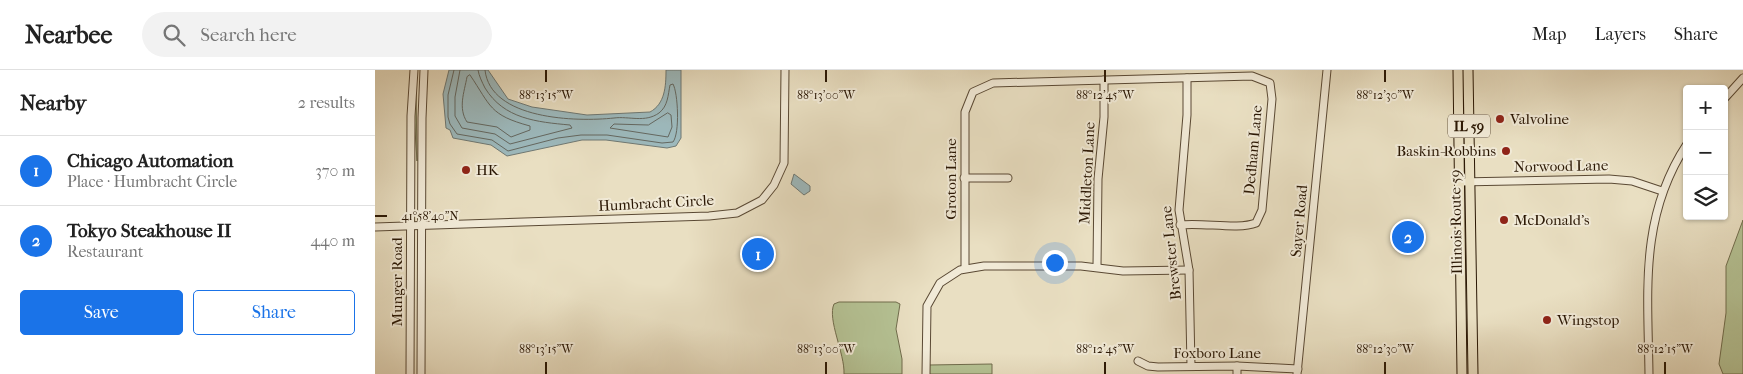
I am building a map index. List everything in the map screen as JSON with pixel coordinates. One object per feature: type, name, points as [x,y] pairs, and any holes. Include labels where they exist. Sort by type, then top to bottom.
[{"type":"main road","name":"Illinois Route 59","points":[[1458,70],[1461,374]]},
{"type":"main road","name":"Illinois Route 59","points":[[1467,70],[1473,374]]},
{"type":"street","name":"Munger Road","points":[[410,374],[411,116],[414,70]]},
{"type":"street","name":"Munger Road","points":[[421,374],[422,98],[424,70]]},
{"type":"street","name":"Humbracht Circle","points":[[375,227],[421,227],[737,213],[762,200],[774,185],[784,163],[785,70]]},
{"type":"street","name":"Sayer Road","points":[[1297,372],[1327,70]]},
{"type":"street","name":"Dedham Lane","points":[[1179,225],[1202,223],[1248,226],[1256,223],[1262,210],[1272,99],[1270,83],[1252,76],[1187,78]]},
{"type":"street","points":[[1104,80],[1187,78]]},
{"type":"street","name":"Brewster Lane","points":[[1187,78],[1187,115],[1179,204],[1179,225],[1189,270],[1191,366]]},
{"type":"street","points":[[1728,94],[1743,78]]},
{"type":"street","name":"Groton Lane","points":[[965,268],[965,112],[973,92],[997,82],[1104,80]]},
{"type":"street","name":"Middleton Lane","points":[[1097,267],[1098,179],[1104,117],[1104,80]]},
{"type":"street","points":[[1649,374],[1649,250],[1662,191],[1683,152]]},
{"type":"street","points":[[964,178],[1008,178]]},
{"type":"street","name":"Norwood Lane","points":[[1459,182],[1609,179],[1632,181],[1662,191]]},
{"type":"street","points":[[926,374],[926,317],[931,296],[945,279],[965,268],[983,266],[1097,267],[1123,271],[1189,270]]},
{"type":"street","name":"Foxboro Lane","points":[[1138,361],[1148,366],[1158,367],[1237,366],[1297,372]]},
{"type":"street","points":[[1237,366],[1237,374]]},
{"type":"green space","points":[[416,88],[417,161],[414,115]]},
{"type":"green space","points":[[1743,220],[1743,374],[1723,374],[1719,364],[1726,313],[1726,266]]},
{"type":"green space","points":[[839,302],[896,302],[900,304],[896,329],[902,359],[902,374],[844,374],[832,310],[834,304]]},
{"type":"green space","points":[[992,364],[992,374],[929,374],[929,365]]},
{"type":"water","points":[[449,70],[488,70],[508,99],[532,107],[587,115],[650,112],[659,104],[664,94],[666,70],[681,70],[681,138],[676,146],[667,148],[606,140],[582,140],[507,156],[491,145],[453,138],[450,130],[446,128],[443,94]]},
{"type":"water","points":[[794,174],[810,186],[810,191],[804,195],[791,184]]},
{"type":"place","name":"Valvoline","points":[[1500,119]]},
{"type":"place","name":"Baskin-Robbins","points":[[1506,151]]},
{"type":"place","name":"HK","points":[[466,170]]},
{"type":"place","name":"McDonald's","points":[[1504,220]]},
{"type":"place","name":"Tokyo Steakhouse II","points":[[1408,237]]},
{"type":"place","name":"Chicago Automation","points":[[758,254]]},
{"type":"place","name":"Wingstop","points":[[1547,320]]}]
